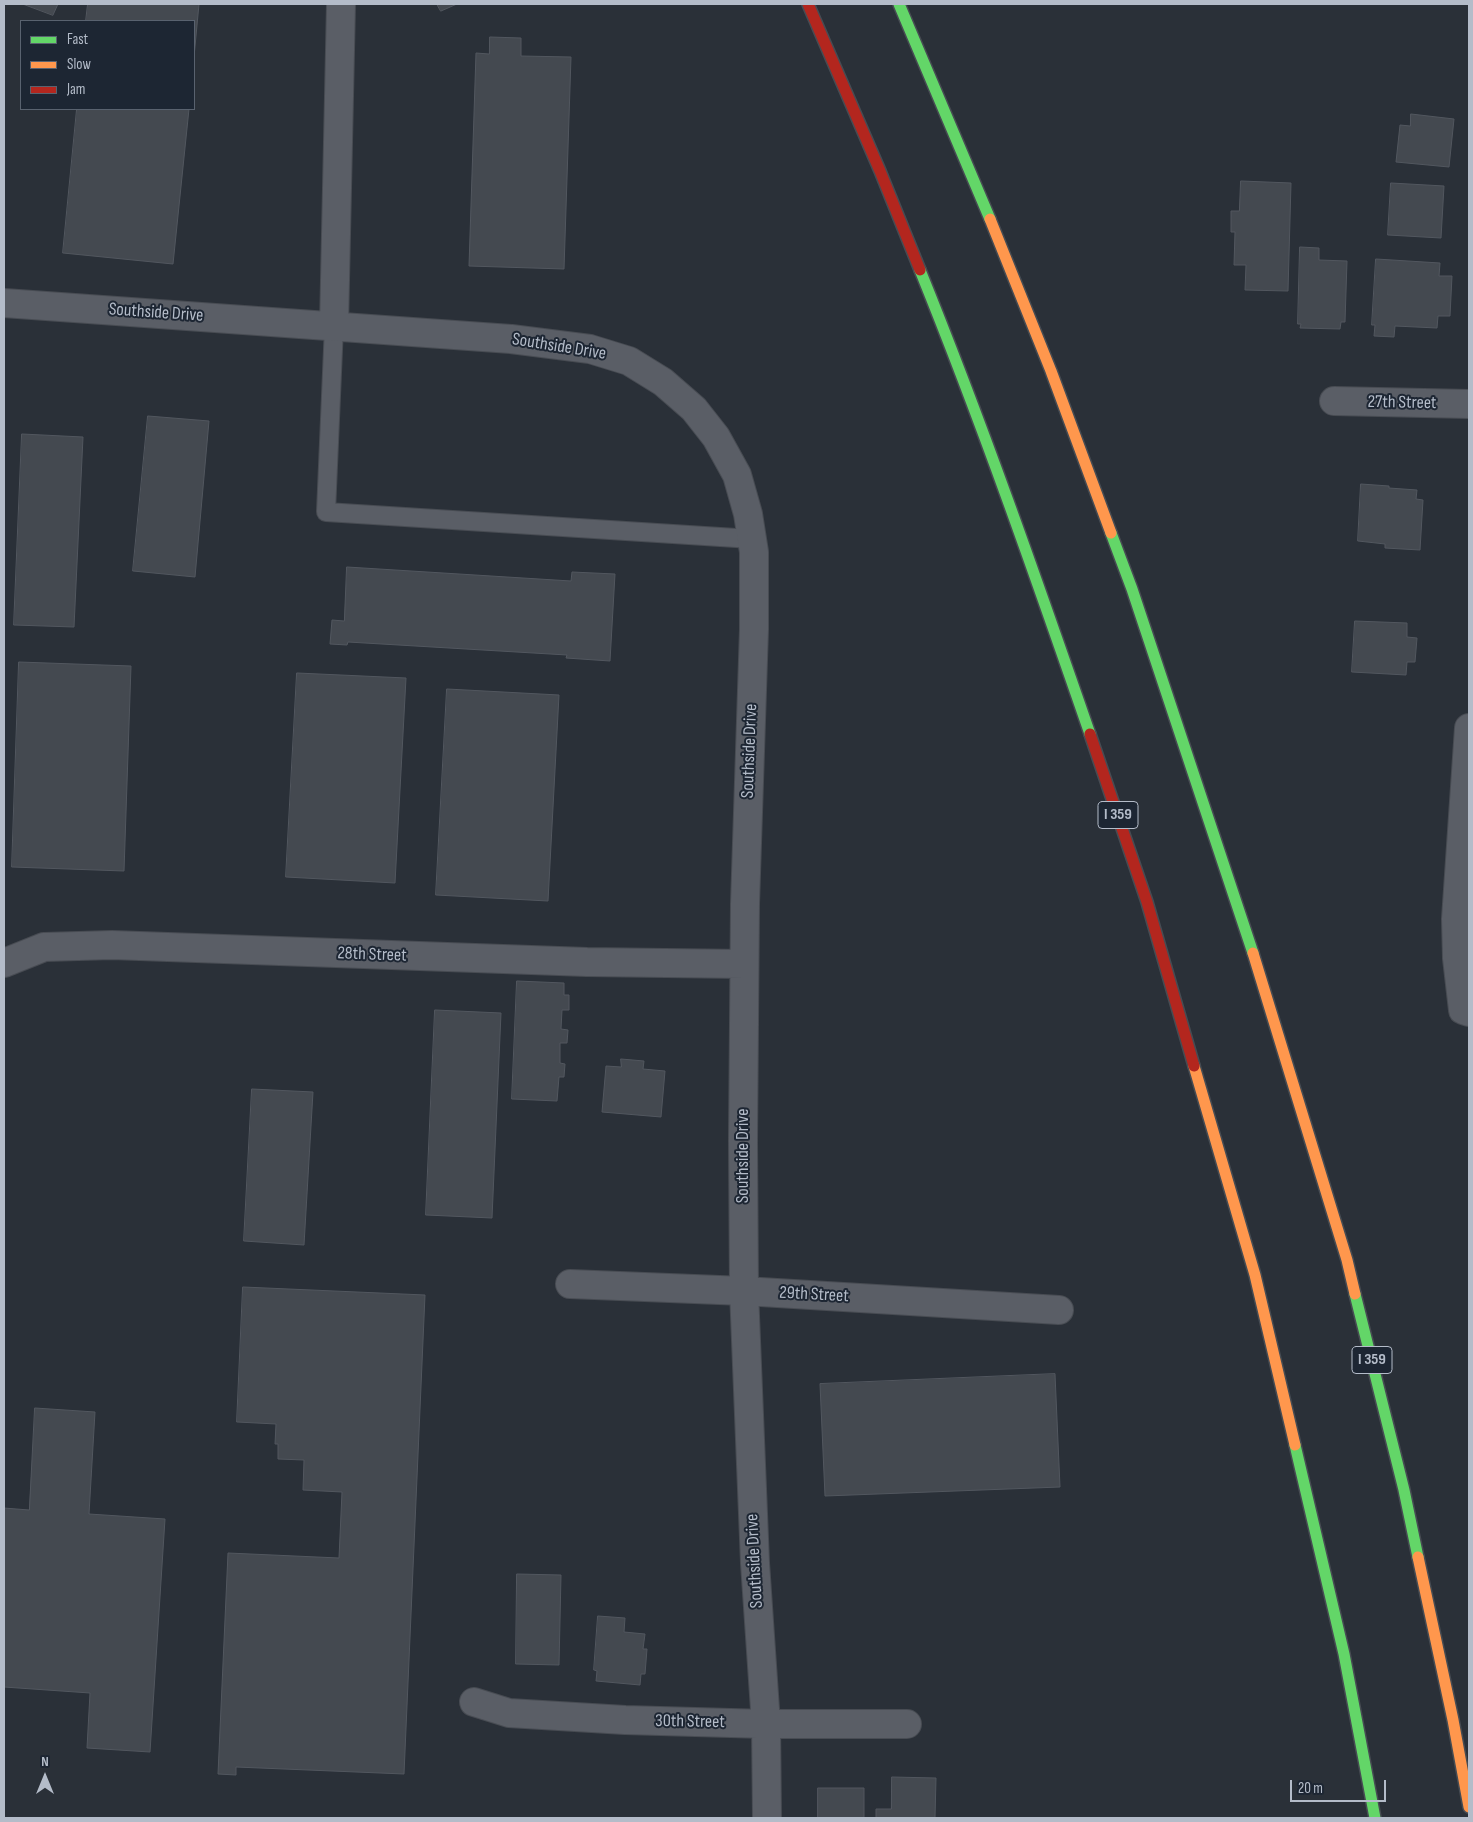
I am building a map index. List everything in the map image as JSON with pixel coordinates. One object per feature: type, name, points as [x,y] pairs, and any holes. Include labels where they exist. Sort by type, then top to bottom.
[{"type":"highway","name":"I 359","points":[[808,4],[880,171],[953,352],[1021,534],[1147,902],[1255,1274],[1344,1654],[1375,1818]]},
{"type":"highway","name":"I 359","points":[[899,4],[964,155],[1051,371],[1132,589],[1243,920],[1347,1260],[1404,1490],[1453,1720],[1469,1807]]},
{"type":"street","points":[[334,326],[341,4]]},
{"type":"street","name":"Southside Drive","points":[[4,303],[511,339],[590,349],[629,361],[663,382],[688,403],[716,437],[737,475],[748,514],[754,552],[754,629],[744,964],[742,1141],[744,1291],[755,1563],[766,1724],[767,1818]]},
{"type":"street","name":"27th Street","points":[[1334,401],[1469,404]]},
{"type":"street","points":[[1466,1011],[1457,958],[1456,919],[1469,728]]},
{"type":"street","name":"28th Street","points":[[4,963],[44,947],[112,945],[587,962],[744,964]]},
{"type":"street","name":"29th Street","points":[[570,1284],[744,1291],[1059,1310]]},
{"type":"street","name":"30th Street","points":[[474,1702],[509,1713],[626,1720],[766,1724],[908,1724]]},
{"type":"lane","points":[[334,326],[326,512],[752,539]]},
{"type":"building","points":[[23,4],[58,4],[53,15]]},
{"type":"building","points":[[88,4],[199,4],[195,46],[195,20],[86,20]]},
{"type":"building","points":[[437,4],[457,4],[441,11]]},
{"type":"building","points":[[490,37],[521,38],[521,56],[571,57],[564,269],[469,266],[476,53],[489,54]]},
{"type":"building","points":[[77,110],[189,110],[173,264],[63,253]]},
{"type":"building","points":[[1411,114],[1454,119],[1449,167],[1396,162],[1400,125],[1410,126]]},
{"type":"building","points":[[1241,181],[1291,183],[1288,291],[1245,290],[1246,265],[1234,265],[1235,232],[1231,232],[1231,211],[1239,211]]},
{"type":"building","points":[[1391,183],[1444,186],[1441,238],[1388,235]]},
{"type":"building","points":[[1300,247],[1319,248],[1319,260],[1347,261],[1345,322],[1341,322],[1340,329],[1300,328],[1301,324],[1298,324]]},
{"type":"building","points":[[1376,259],[1440,263],[1439,276],[1452,276],[1450,316],[1438,316],[1437,328],[1395,326],[1394,337],[1374,336],[1375,325],[1372,325]]},
{"type":"building","points":[[148,416],[209,421],[195,577],[133,571]]},
{"type":"building","points":[[22,434],[83,437],[74,627],[14,625]]},
{"type":"building","points":[[1361,484],[1417,490],[1416,499],[1423,500],[1420,550],[1385,548],[1385,544],[1358,541]]},
{"type":"building","points":[[347,567],[571,581],[572,572],[615,574],[610,661],[566,658],[567,655],[348,642],[347,645],[330,644],[332,620],[344,621]]},
{"type":"building","points":[[1355,621],[1407,623],[1407,637],[1417,638],[1415,662],[1407,662],[1406,675],[1352,672]]},
{"type":"building","points":[[19,662],[131,666],[124,871],[12,867]]},
{"type":"building","points":[[297,673],[406,678],[395,883],[286,877]]},
{"type":"building","points":[[447,689],[559,695],[548,901],[436,895]]},
{"type":"building","points":[[517,981],[564,983],[564,995],[569,995],[569,1010],[562,1010],[561,1029],[568,1030],[567,1043],[560,1043],[560,1063],[565,1064],[564,1077],[559,1077],[557,1101],[512,1099]]},
{"type":"building","points":[[435,1010],[501,1013],[492,1218],[426,1215]]},
{"type":"building","points":[[621,1059],[644,1061],[643,1069],[665,1071],[661,1117],[602,1112],[606,1066],[621,1067]]},
{"type":"building","points":[[252,1089],[313,1092],[304,1245],[244,1241]]},
{"type":"building","points":[[243,1287],[425,1295],[404,1774],[236,1767],[236,1775],[218,1774],[228,1553],[339,1558],[342,1492],[303,1490],[304,1460],[278,1459],[278,1444],[275,1444],[276,1424],[237,1422]]},
{"type":"building","points":[[1055,1374],[1060,1487],[825,1496],[820,1384]]},
{"type":"building","points":[[35,1408],[95,1412],[89,1514],[165,1519],[150,1752],[87,1748],[90,1693],[4,1687],[4,1508],[29,1510]]},
{"type":"building","points":[[517,1574],[561,1575],[559,1665],[516,1664]]},
{"type":"building","points":[[598,1616],[625,1618],[624,1632],[645,1634],[643,1649],[647,1649],[645,1674],[641,1674],[640,1685],[596,1681],[597,1671],[594,1670]]},
{"type":"building","points":[[892,1777],[936,1778],[935,1818],[876,1818],[876,1809],[891,1809]]},
{"type":"building","points":[[818,1788],[864,1788],[864,1818],[818,1818]]},
{"type":"traffic: fast","points":[[899,4],[990,219]]},
{"type":"traffic: fast","points":[[920,270],[987,443],[1090,734]]},
{"type":"traffic: fast","points":[[1111,533],[1132,589],[1253,953]]},
{"type":"traffic: fast","points":[[1355,1294],[1404,1490],[1418,1557]]},
{"type":"traffic: fast","points":[[1295,1445],[1344,1654],[1375,1818]]},
{"type":"traffic: slow","points":[[990,219],[1051,371],[1111,533]]},
{"type":"traffic: slow","points":[[1253,953],[1347,1260],[1355,1294]]},
{"type":"traffic: slow","points":[[1194,1066],[1255,1275],[1295,1445]]},
{"type":"traffic: slow","points":[[1418,1557],[1453,1720],[1469,1807]]},
{"type":"traffic: jam","points":[[808,4],[880,171],[920,270]]},
{"type":"traffic: jam","points":[[1090,734],[1147,902],[1194,1066]]}]
